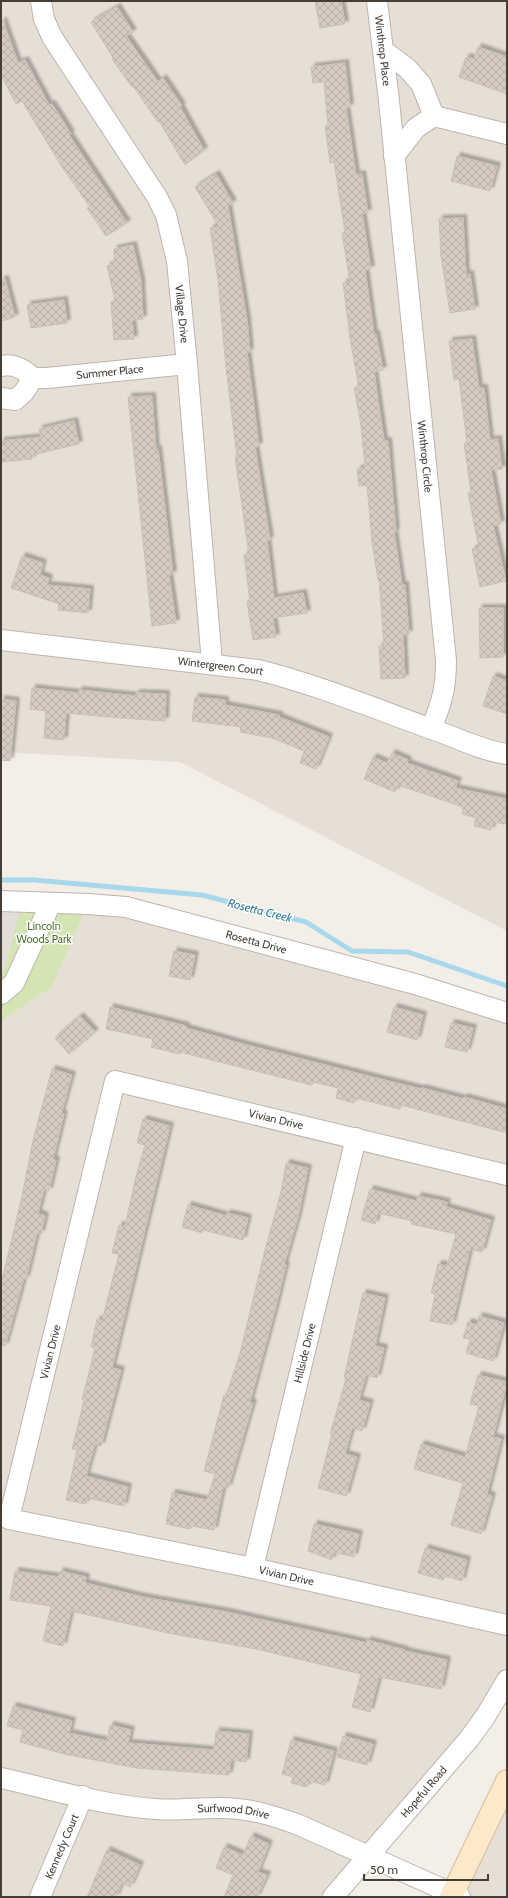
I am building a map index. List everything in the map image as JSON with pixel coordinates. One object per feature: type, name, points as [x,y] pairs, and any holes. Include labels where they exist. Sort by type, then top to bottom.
[{"type":"main road","points":[[455,1896],[507,1781]]},
{"type":"street","name":"Village Drive","points":[[41,1],[44,19],[52,38],[157,197],[166,215],[177,261],[212,664]]},
{"type":"street","name":"Winthrop Place","points":[[377,1],[389,101]]},
{"type":"street","points":[[384,51],[407,68],[421,84],[434,116]]},
{"type":"street","name":"Winthrop Circle","points":[[389,101],[446,660],[446,684],[442,703],[431,729]]},
{"type":"street","points":[[394,156],[416,128],[434,116],[507,134]]},
{"type":"street","name":"Summer Place","points":[[33,378],[47,378],[187,364]]},
{"type":"street","points":[[1,366],[15,365],[25,370],[33,378],[24,392],[15,400],[1,398]]},
{"type":"street","name":"Wintergreen Court","points":[[1,640],[258,670],[296,679],[431,729]]},
{"type":"street","points":[[431,729],[489,750],[507,754]]},
{"type":"street","name":"Rosetta Drive","points":[[1,901],[126,907],[415,984],[507,1013]]},
{"type":"street","points":[[1,994],[14,983],[51,903]]},
{"type":"street","name":"Vivian Drive","points":[[507,1175],[115,1081],[9,1520],[253,1568],[507,1625]]},
{"type":"street","name":"Hillside Drive","points":[[253,1568],[356,1138]]},
{"type":"street","name":"Hopeful Road","points":[[333,1897],[469,1739],[507,1680]]},
{"type":"street","name":"Surfwood Drive","points":[[1,1778],[125,1806],[156,1810],[217,1808],[251,1810],[299,1826],[455,1896]]},
{"type":"street","name":"Kennedy Court","points":[[40,1897],[83,1796]]},
{"type":"shaded area","points":[[1,1],[507,1],[507,931],[180,762],[1,752]]},
{"type":"shaded area","points":[[1,901],[22,902],[4,970],[1,972]]},
{"type":"shaded area","points":[[88,904],[507,1013],[507,1680],[333,1897],[1,1897],[1,1021],[52,987]]},
{"type":"shaded area","points":[[507,1781],[507,1897],[451,1897]]},
{"type":"green space","name":"Lincoln Woods Park","points":[[22,902],[88,904],[52,987],[1,1021],[1,972],[4,970]]},
{"type":"building","points":[[315,1],[341,1],[345,24],[320,28]]},
{"type":"building","points":[[117,7],[133,32],[126,36],[158,82],[163,78],[182,106],[180,107],[204,150],[185,165],[159,121],[158,122],[112,59],[113,58],[91,22]]},
{"type":"building","points":[[1,21],[3,21],[18,63],[25,60],[49,105],[52,104],[71,134],[69,135],[127,223],[106,236],[87,208],[90,207],[62,167],[22,101],[16,104],[1,75]]},
{"type":"building","points":[[478,47],[507,57],[507,94],[459,77],[466,57],[474,59]]},
{"type":"building","points":[[345,63],[350,107],[346,108],[356,175],[362,174],[368,213],[362,213],[371,269],[365,270],[374,334],[376,334],[383,370],[374,372],[384,441],[388,441],[396,532],[394,532],[402,585],[405,585],[409,634],[403,634],[405,678],[381,679],[379,646],[384,646],[379,580],[372,542],[367,485],[359,486],[357,469],[365,468],[361,425],[354,388],[359,388],[350,338],[343,283],[350,282],[342,233],[345,232],[334,162],[330,163],[325,126],[328,126],[324,82],[313,83],[311,67]]},
{"type":"building","points":[[457,156],[497,166],[490,191],[451,181]]},
{"type":"building","points":[[216,174],[233,203],[228,206],[247,320],[250,352],[247,352],[259,446],[255,447],[270,540],[267,540],[274,598],[303,593],[307,613],[273,618],[276,637],[253,640],[247,601],[250,601],[244,555],[249,555],[235,457],[237,457],[226,368],[218,280],[210,228],[219,227],[195,187]]},
{"type":"building","points":[[463,218],[466,275],[470,274],[475,309],[450,313],[441,256],[439,219]]},
{"type":"building","points":[[133,245],[141,281],[143,319],[132,320],[134,339],[114,340],[111,302],[115,301],[107,266],[114,264],[114,249]]},
{"type":"building","points":[[5,279],[15,317],[1,321],[1,280]]},
{"type":"building","points":[[64,300],[67,323],[31,328],[27,305]]},
{"type":"building","points":[[472,339],[479,388],[484,388],[490,440],[498,439],[502,469],[491,470],[501,524],[493,525],[506,581],[480,587],[472,549],[479,548],[468,493],[471,493],[464,443],[467,443],[459,379],[454,380],[449,341]]},
{"type":"building","points":[[152,396],[156,450],[158,449],[173,574],[169,575],[176,623],[152,626],[128,397]]},
{"type":"building","points":[[74,421],[79,444],[32,455],[32,459],[1,462],[1,441],[41,437],[39,429]]},
{"type":"building","points":[[22,556],[43,563],[40,575],[49,578],[47,585],[90,589],[88,613],[58,610],[59,604],[11,588]]},
{"type":"building","points":[[479,608],[503,608],[503,657],[480,658]]},
{"type":"building","points":[[493,676],[507,681],[507,714],[483,706]]},
{"type":"building","points":[[32,688],[79,693],[79,690],[136,696],[136,693],[166,694],[165,721],[66,713],[64,740],[44,738],[46,711],[30,709]]},
{"type":"building","points":[[195,697],[225,700],[225,705],[279,715],[279,717],[329,737],[316,769],[300,763],[304,751],[272,738],[240,732],[241,727],[192,721]]},
{"type":"building","points":[[1,699],[16,701],[10,761],[1,760]]},
{"type":"building","points":[[392,753],[408,760],[407,763],[458,781],[455,788],[507,799],[505,824],[493,822],[491,830],[474,826],[476,818],[462,814],[463,807],[398,785],[395,792],[364,779],[373,757],[387,763]]},
{"type":"building","points":[[174,951],[195,955],[190,980],[169,976]]},
{"type":"building","points":[[110,1007],[186,1026],[186,1028],[243,1044],[421,1089],[422,1088],[464,1099],[464,1097],[507,1109],[507,1133],[401,1105],[400,1109],[356,1098],[354,1103],[336,1098],[338,1088],[313,1082],[312,1085],[180,1052],[180,1054],[151,1047],[153,1039],[106,1029]]},
{"type":"building","points":[[394,1007],[423,1015],[417,1040],[387,1032]]},
{"type":"building","points":[[80,1016],[95,1032],[69,1054],[55,1038]]},
{"type":"building","points":[[451,1023],[473,1028],[467,1052],[445,1047]]},
{"type":"building","points":[[52,1069],[72,1075],[61,1114],[64,1114],[53,1159],[56,1160],[49,1191],[44,1190],[38,1213],[45,1216],[41,1234],[37,1233],[26,1279],[24,1278],[5,1346],[1,1345],[1,1284],[22,1196],[33,1140]]},
{"type":"building","points":[[143,1119],[170,1126],[112,1368],[121,1370],[101,1446],[95,1444],[86,1476],[128,1487],[124,1506],[88,1498],[86,1504],[66,1500],[77,1450],[72,1449],[95,1348],[91,1347],[97,1319],[102,1321],[119,1254],[112,1253],[119,1225],[125,1226],[136,1176],[145,1145],[137,1143]]},
{"type":"building","points":[[286,1163],[308,1168],[298,1217],[284,1265],[286,1265],[275,1310],[250,1402],[253,1403],[228,1488],[223,1487],[214,1530],[192,1526],[190,1529],[166,1524],[172,1493],[207,1500],[215,1474],[204,1471],[224,1395],[226,1396],[240,1353],[266,1246],[281,1192]]},
{"type":"building","points":[[370,1189],[416,1201],[418,1196],[447,1202],[446,1207],[491,1220],[482,1252],[470,1249],[452,1325],[430,1321],[435,1294],[431,1293],[438,1264],[447,1266],[456,1234],[411,1224],[412,1221],[378,1213],[375,1224],[361,1220]]},
{"type":"building","points":[[188,1205],[227,1216],[227,1213],[248,1218],[243,1240],[203,1230],[202,1233],[182,1227]]},
{"type":"building","points":[[363,1293],[385,1298],[375,1346],[384,1348],[377,1378],[366,1375],[359,1400],[370,1403],[362,1431],[352,1428],[345,1454],[357,1457],[346,1496],[318,1488],[332,1434],[330,1434],[346,1379],[344,1378]]},
{"type":"building","points":[[479,1316],[504,1323],[493,1361],[466,1353],[470,1339],[463,1338],[468,1322],[477,1325]]},
{"type":"building","points":[[478,1375],[507,1382],[493,1437],[501,1439],[487,1494],[492,1496],[481,1534],[451,1525],[463,1483],[414,1469],[421,1444],[465,1457],[479,1406],[470,1404]]},
{"type":"building","points":[[314,1524],[359,1534],[354,1557],[333,1552],[332,1560],[308,1551]]},
{"type":"building","points":[[425,1548],[467,1560],[462,1581],[445,1576],[443,1580],[418,1573]]},
{"type":"building","points":[[15,1571],[59,1577],[60,1571],[86,1577],[85,1583],[143,1597],[227,1612],[367,1643],[367,1640],[405,1651],[447,1660],[441,1689],[379,1677],[370,1712],[352,1707],[361,1674],[256,1649],[168,1633],[71,1611],[63,1646],[43,1641],[51,1606],[10,1600]]},
{"type":"building","points":[[13,1706],[72,1721],[69,1733],[107,1741],[110,1725],[131,1730],[128,1743],[214,1750],[216,1731],[249,1734],[246,1762],[231,1760],[229,1775],[136,1768],[64,1754],[20,1742],[23,1730],[7,1726]]},
{"type":"building","points":[[343,1736],[373,1744],[367,1765],[337,1757]]},
{"type":"building","points":[[291,1740],[334,1751],[325,1785],[309,1781],[307,1787],[291,1783],[293,1777],[282,1774]]},
{"type":"building","points":[[251,1836],[269,1844],[258,1872],[267,1875],[257,1897],[224,1897],[233,1875],[216,1868],[224,1847],[243,1855]]},
{"type":"building","points":[[107,1850],[140,1865],[130,1887],[122,1883],[116,1897],[87,1897]]},
{"type":"waterway","name":"Rosetta Creek","points":[[1,880],[34,880],[202,895],[306,922],[352,951],[408,952],[507,986]]}]
